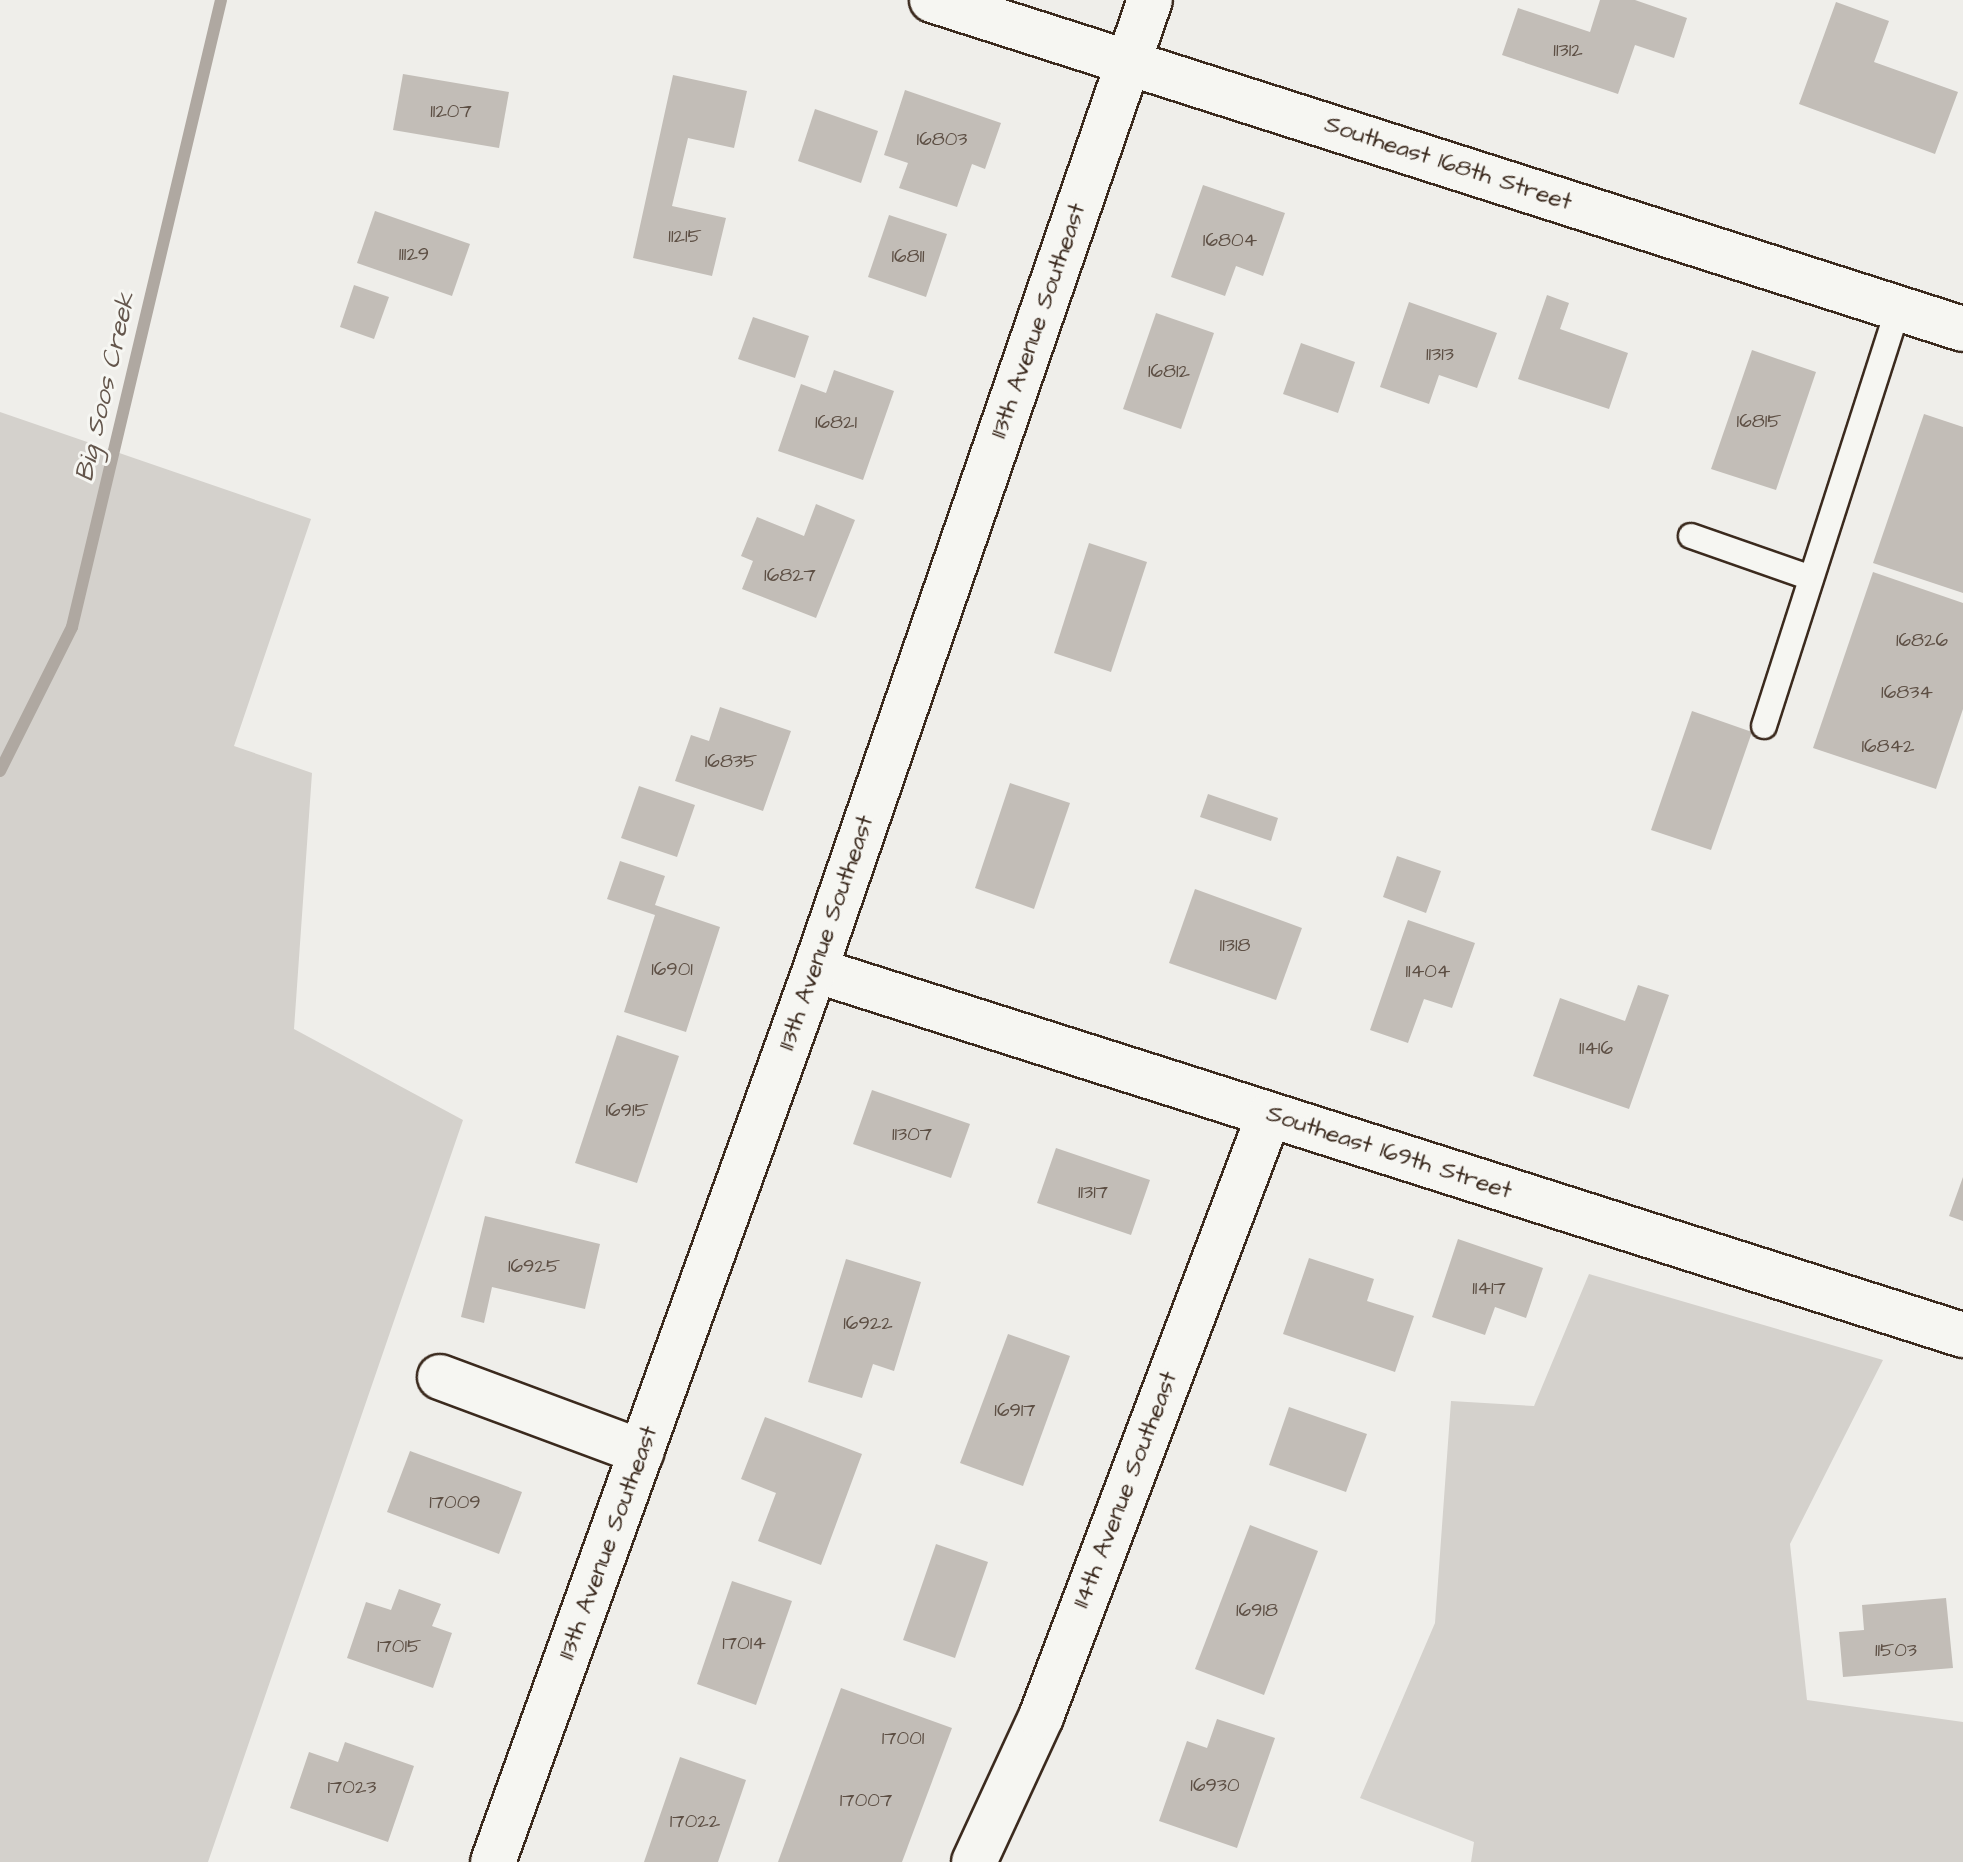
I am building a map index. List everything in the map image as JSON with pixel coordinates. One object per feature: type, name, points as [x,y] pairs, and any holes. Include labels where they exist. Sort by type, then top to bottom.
[{"type":"street","name":"Southeast 168th Street","points":[[932,0],[1963,329]]},
{"type":"street","name":"113th Avenue Southeast","points":[[493,1862],[815,970],[1150,0]]},
{"type":"street","name":"Southeast 169th Street","points":[[815,970],[1963,1335]]},
{"type":"street","name":"114th Avenue Southeast","points":[[974,1862],[1041,1717],[1269,1115]]},
{"type":"street","points":[[440,1377],[642,1452]]},
{"type":"lane","points":[[1764,726],[1898,308]]},
{"type":"lane","points":[[1691,536],[1811,578]]},
{"type":"shaded area","points":[[0,412],[311,519],[234,746],[312,773],[294,1029],[463,1120],[208,1862],[0,1862]]},
{"type":"shaded area","points":[[1589,1274],[1883,1360],[1790,1544],[1807,1700],[1963,1722],[1963,1862],[1471,1862],[1474,1842],[1360,1798],[1435,1623],[1451,1401],[1534,1406]]},
{"type":"building","points":[[1600,0],[1635,0],[1687,18],[1674,58],[1635,45],[1618,94],[1502,55],[1518,8],[1590,32]]},
{"type":"building","points":[[1836,2],[1889,21],[1874,62],[1958,92],[1935,154],[1799,104]]},
{"type":"building","points":[[403,74],[509,92],[499,148],[393,130]]},
{"type":"building","points":[[673,75],[747,91],[734,148],[688,138],[672,206],[726,218],[712,276],[633,258]]},
{"type":"building","points":[[905,90],[1001,123],[985,169],[972,164],[957,207],[899,188],[908,163],[884,155]]},
{"type":"building","points":[[815,109],[878,131],[861,183],[798,161]]},
{"type":"building","points":[[1203,185],[1285,213],[1263,276],[1236,266],[1225,296],[1171,277]]},
{"type":"building","points":[[375,211],[470,244],[452,296],[357,263]]},
{"type":"building","points":[[889,215],[947,234],[926,297],[868,277]]},
{"type":"building","points":[[354,285],[389,297],[374,339],[340,327]]},
{"type":"building","points":[[1547,295],[1569,303],[1560,329],[1628,353],[1609,409],[1518,379]]},
{"type":"building","points":[[1409,302],[1497,333],[1477,388],[1439,375],[1429,404],[1380,387]]},
{"type":"building","points":[[1156,313],[1214,333],[1181,429],[1123,409]]},
{"type":"building","points":[[753,317],[809,336],[795,378],[738,359]]},
{"type":"building","points":[[1301,343],[1355,362],[1338,413],[1283,394]]},
{"type":"building","points":[[1752,350],[1816,372],[1776,490],[1711,469]]},
{"type":"building","points":[[834,370],[894,391],[863,480],[778,451],[801,384],[826,393]]},
{"type":"building","points":[[1924,414],[1963,427],[1963,593],[1873,563]]},
{"type":"building","points":[[816,504],[855,520],[816,618],[742,589],[753,561],[741,556],[757,517],[804,536]]},
{"type":"building","points":[[1089,543],[1147,562],[1111,672],[1054,653]]},
{"type":"building","points":[[1873,572],[1963,603],[1963,709],[1936,789],[1813,748]]},
{"type":"building","points":[[720,707],[791,731],[763,811],[675,781],[691,735],[709,741]]},
{"type":"building","points":[[1692,711],[1752,732],[1711,850],[1651,830]]},
{"type":"building","points":[[1010,783],[1070,803],[1034,909],[975,888]]},
{"type":"building","points":[[639,786],[695,805],[677,857],[621,838]]},
{"type":"building","points":[[1208,794],[1278,818],[1271,841],[1200,817]]},
{"type":"building","points":[[1397,856],[1441,871],[1426,913],[1383,897]]},
{"type":"building","points":[[620,861],[665,876],[655,905],[720,927],[686,1032],[624,1012],[655,915],[607,899]]},
{"type":"building","points":[[1195,889],[1302,928],[1276,1000],[1169,963]]},
{"type":"building","points":[[1408,920],[1475,943],[1452,1008],[1424,999],[1408,1043],[1370,1030]]},
{"type":"building","points":[[1638,985],[1669,995],[1629,1109],[1533,1076],[1560,998],[1625,1021]]},
{"type":"building","points":[[617,1035],[679,1056],[637,1183],[575,1163]]},
{"type":"building","points":[[872,1090],[970,1124],[951,1178],[853,1144]]},
{"type":"building","points":[[1056,1148],[1150,1180],[1131,1235],[1037,1203]]},
{"type":"building","points":[[1963,1177],[1963,1221],[1949,1216]]},
{"type":"building","points":[[485,1216],[600,1244],[585,1309],[492,1287],[484,1323],[461,1317]]},
{"type":"building","points":[[1458,1239],[1543,1268],[1526,1318],[1495,1307],[1485,1335],[1432,1317]]},
{"type":"building","points":[[1309,1258],[1374,1279],[1367,1301],[1414,1316],[1395,1372],[1283,1334]]},
{"type":"building","points":[[846,1259],[921,1282],[894,1371],[873,1364],[862,1398],[808,1382]]},
{"type":"building","points":[[1008,1334],[1070,1356],[1023,1486],[960,1463]]},
{"type":"building","points":[[1289,1407],[1367,1434],[1346,1492],[1269,1465]]},
{"type":"building","points":[[765,1417],[862,1454],[821,1565],[758,1541],[776,1493],[741,1479]]},
{"type":"building","points":[[410,1451],[522,1492],[499,1554],[387,1512]]},
{"type":"building","points":[[1250,1525],[1318,1551],[1264,1695],[1195,1669]]},
{"type":"building","points":[[936,1544],[988,1562],[955,1658],[903,1640]]},
{"type":"building","points":[[732,1581],[792,1601],[756,1705],[697,1684]]},
{"type":"building","points":[[399,1589],[441,1604],[432,1626],[452,1633],[433,1688],[347,1658],[366,1602],[391,1610]]},
{"type":"building","points":[[1946,1598],[1953,1668],[1843,1677],[1839,1632],[1864,1630],[1862,1605]]},
{"type":"building","points":[[841,1688],[952,1728],[902,1862],[778,1862]]},
{"type":"building","points":[[1217,1719],[1275,1738],[1237,1848],[1159,1821],[1187,1741],[1207,1748]]},
{"type":"building","points":[[345,1742],[414,1766],[388,1842],[290,1808],[309,1752],[338,1762]]},
{"type":"building","points":[[680,1757],[746,1780],[718,1862],[644,1862]]},
{"type":"waterway","name":"Big Soos Creek","points":[[0,771],[72,627],[221,0]]}]
